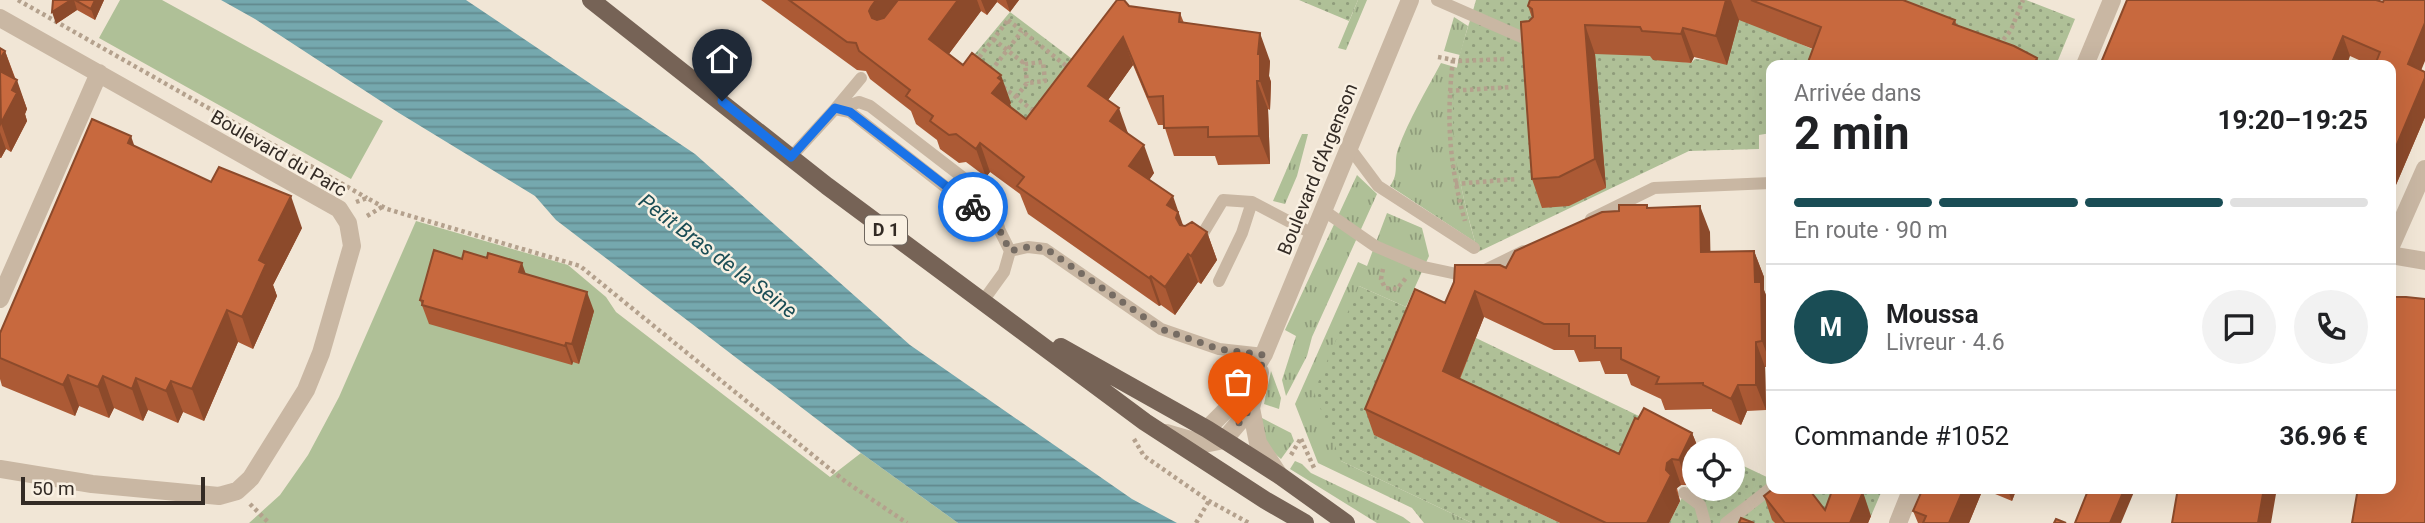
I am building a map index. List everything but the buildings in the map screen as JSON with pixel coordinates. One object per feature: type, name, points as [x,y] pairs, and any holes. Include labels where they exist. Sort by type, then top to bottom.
[{"type":"main road","name":"D 1","points":[[591,0],[791,157],[1145,422],[1305,523]]},
{"type":"main road","name":"D 1","points":[[999,313],[1207,429],[1279,475],[1346,523]]},
{"type":"street","name":"Boulevard d'Argenson","points":[[1279,475],[1258,443],[1251,408],[1264,355],[1410,0]]},
{"type":"street","points":[[2087,60],[2112,0]]},
{"type":"street","name":"Boulevard du Parc","points":[[0,18],[339,209],[348,223],[352,246],[321,353],[306,390],[251,478],[237,491],[219,496],[92,484],[0,469]]},
{"type":"street","points":[[0,299],[99,73]]},
{"type":"street","points":[[2396,234],[2425,169]]},
{"type":"street","points":[[2396,256],[2425,261]]},
{"type":"street","name":"Boulevard d'Argenson","points":[[1207,429],[1235,401],[1264,355]]},
{"type":"street","name":"Boulevard d'Argenson","points":[[1224,440],[1251,408]]},
{"type":"street","points":[[1163,432],[1204,444],[1224,440]]},
{"type":"street","points":[[1898,523],[1910,494]]},
{"type":"lane","points":[[1437,0],[1535,43]]},
{"type":"lane","points":[[791,157],[838,108],[861,78]]},
{"type":"lane","points":[[838,108],[850,112],[999,229],[1010,251],[1004,272],[983,301]]},
{"type":"lane","points":[[1349,147],[1378,187],[1474,247]]},
{"type":"lane","points":[[1581,224],[1654,188],[1766,183]]},
{"type":"lane","points":[[1195,246],[1223,200],[1252,202],[1313,234]]},
{"type":"lane","points":[[1219,281],[1242,233],[1252,202]]},
{"type":"lane","points":[[1323,210],[1375,246],[1424,267],[1471,277],[1532,248]]},
{"type":"lane","points":[[1010,251],[1028,247],[1045,248],[1161,329],[1219,349],[1264,355]]},
{"type":"lane","points":[[1726,523],[1766,492]]},
{"type":"lane","points":[[1694,501],[1700,505],[1705,523]]},
{"type":"path","points":[[18,0],[382,207],[580,266],[846,482],[907,523]]},
{"type":"path","points":[[1994,51],[2011,30],[2023,0]]},
{"type":"path","points":[[1008,20],[1079,76],[1045,120],[974,64],[993,39],[1008,20]]},
{"type":"path","points":[[988,75],[1022,31]]},
{"type":"path","points":[[993,39],[1025,64],[1043,62]]},
{"type":"path","points":[[1050,53],[1043,62],[1045,81],[1063,96]]},
{"type":"path","points":[[1438,57],[1453,60],[1507,59]]},
{"type":"path","points":[[1453,60],[1448,122],[1455,184],[1466,222]]},
{"type":"path","points":[[1016,97],[1027,83],[1025,64]]},
{"type":"path","points":[[1063,79],[1071,69]]},
{"type":"path","points":[[1027,83],[1045,81]]},
{"type":"path","points":[[1449,92],[1512,87]]},
{"type":"path","points":[[1037,113],[1043,105]]},
{"type":"path","points":[[1455,184],[1516,179]]},
{"type":"path","points":[[339,209],[367,198]]},
{"type":"path","points":[[364,219],[382,207]]},
{"type":"path","points":[[1134,438],[1144,456],[1209,501],[1249,523]]},
{"type":"path","points":[[1301,438],[1315,470]]},
{"type":"path","points":[[1196,523],[1209,501]]},
{"type":"green space","points":[[120,0],[162,0],[383,121],[351,179],[99,38]]},
{"type":"green space","points":[[1299,0],[1358,0],[1349,21]]},
{"type":"green space","points":[[1358,0],[1367,0],[1346,50],[1338,48]]},
{"type":"green space","points":[[1476,0],[1551,0],[1595,53],[1639,54],[1691,63],[1695,59],[1706,60],[1741,17],[1814,50],[1823,60],[1766,60],[1766,134],[1759,135],[1759,149],[1689,151],[1478,252],[1460,179],[1453,131],[1459,57]]},
{"type":"green space","points":[[1827,0],[2026,0],[2075,19],[2058,60],[1980,60]]},
{"type":"green space","points":[[1010,12],[1092,74],[1041,141],[964,67]]},
{"type":"green space","points":[[1454,17],[1468,26],[1460,55],[1444,51]]},
{"type":"green space","points":[[1441,63],[1458,68],[1454,113],[1456,156],[1475,242],[1390,186],[1395,176],[1402,138]]},
{"type":"green space","points":[[1302,134],[1308,134],[1297,176],[1285,204],[1273,201]]},
{"type":"green space","points":[[1357,175],[1377,194],[1312,337],[1307,356],[1286,396],[1282,380],[1296,336],[1285,330]]},
{"type":"green space","points":[[1387,213],[1422,228],[1429,256],[1406,307],[1359,286],[1341,461],[1472,523],[1424,523],[1412,508],[1318,463],[1295,404],[1358,262],[1367,266]]},
{"type":"green space","points":[[416,221],[568,265],[606,297],[616,312],[830,477],[861,453],[958,523],[249,523],[280,495],[308,455],[339,397]]},
{"type":"green space","points":[[1359,286],[1424,315],[1375,435],[1560,523],[1472,523],[1341,461],[1314,392]]},
{"type":"green space","points":[[1476,338],[1685,438],[1682,438],[1682,456],[1630,481],[1452,397]]},
{"type":"green space","points":[[1271,371],[1281,398],[1279,409],[1264,404]]},
{"type":"green space","points":[[1262,418],[1291,433],[1294,441],[1281,459],[1266,441]]},
{"type":"green space","points":[[1295,461],[1311,473],[1411,523],[1377,523],[1290,469]]},
{"type":"green space","points":[[1745,467],[1766,477],[1766,494],[1880,494],[1871,516],[1838,523],[1773,520],[1775,523],[1669,523],[1682,498],[1682,501],[1745,501]]},
{"type":"water","name":"Petit Bras de la Seine","points":[[221,0],[466,0],[695,154],[910,345],[1132,499],[1177,523],[958,523],[861,453],[556,220],[535,196]]},
{"type":"way so far","points":[[973,207],[999,229],[1010,251],[1028,247],[1045,248],[1161,329],[1219,349],[1264,355],[1251,408],[1238,424]]},
{"type":"route","points":[[722,101],[791,157],[835,108],[842,108],[973,207]]}]
